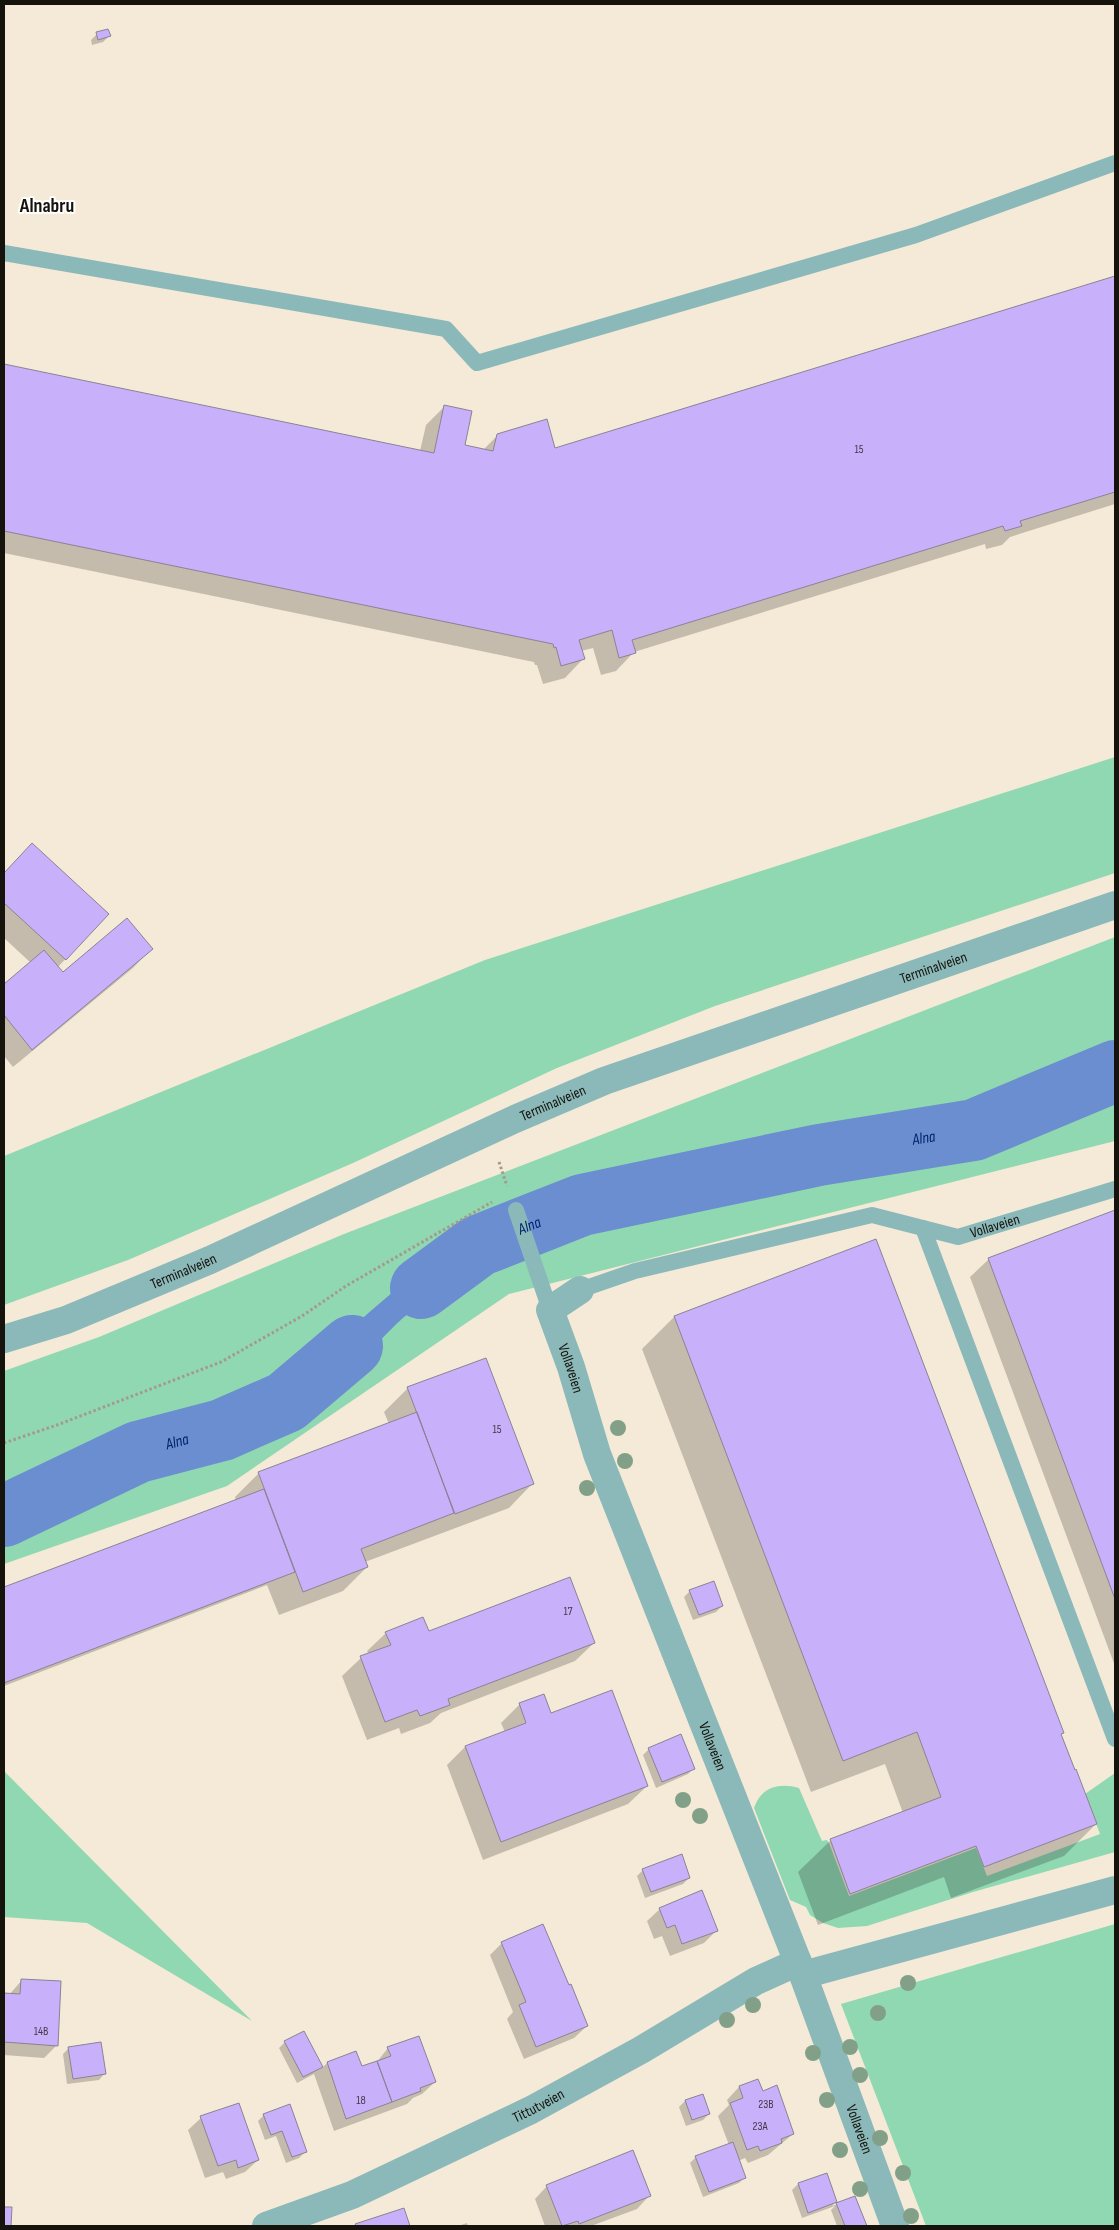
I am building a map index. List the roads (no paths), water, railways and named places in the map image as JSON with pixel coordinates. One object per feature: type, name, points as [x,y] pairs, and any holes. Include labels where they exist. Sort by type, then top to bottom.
[{"type":"street","name":"Terminalveien","points":[[4,1339],[66,1320],[210,1260],[515,1119],[604,1081],[1115,906]]},
{"type":"street","name":"Vollaveien","points":[[580,1290],[550,1310],[571,1367],[597,1454],[801,1969],[895,2226]]},
{"type":"street","points":[[801,1969],[1115,1890]]},
{"type":"street","name":"Tittutveien","points":[[266,2226],[352,2196],[531,2110],[640,2050],[756,1981],[801,1969]]},
{"type":"lane","points":[[4,253],[446,328],[477,363],[916,234],[1115,163]]},
{"type":"lane","name":"Vollaveien","points":[[580,1290],[635,1271],[872,1216],[958,1237],[1115,1189]]},
{"type":"lane","points":[[516,1210],[550,1310]]},
{"type":"lane","points":[[923,1228],[1115,1739]]},
{"type":"water","name":"Alna","points":[[487,1226],[500,1255],[453,1281],[410,1312],[340,1381],[295,1416],[280,1390],[404,1283],[438,1257]]},
{"type":"waterway","name":"Alna","points":[[421,1288],[478,1246],[582,1205],[819,1155],[974,1130],[1115,1071]]},
{"type":"waterway","name":"Alna","points":[[4,1516],[138,1452],[222,1430],[286,1402],[352,1346]]},
{"type":"district","name":"Alnabru","points":[[47,206]]}]
